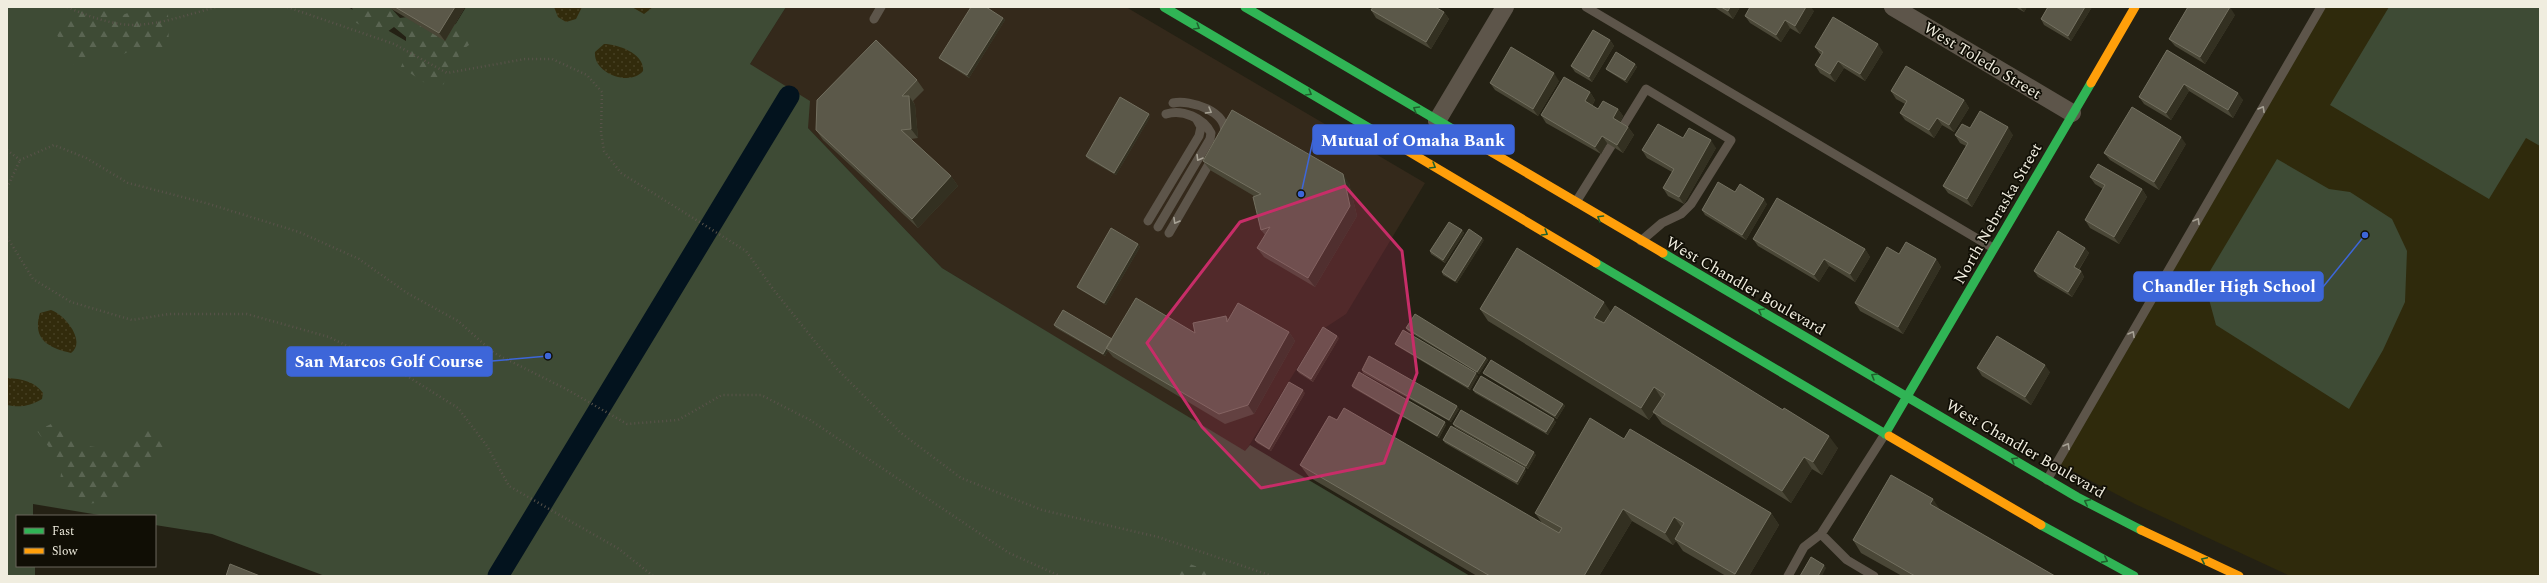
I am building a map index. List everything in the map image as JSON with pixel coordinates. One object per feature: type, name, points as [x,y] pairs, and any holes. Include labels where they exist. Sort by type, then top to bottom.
[{"type":"main road","points":[[1164,7],[2014,510],[2134,576]]},
{"type":"main road","name":"West Chandler Boulevard","points":[[1245,7],[1640,242],[1908,395],[2047,480],[2164,542],[2239,576]]},
{"type":"main road","name":"North Nebraska Street","points":[[1885,434],[2135,7]]},
{"type":"street","points":[[1437,121],[1505,7]]},
{"type":"street","name":"West Toledo Street","points":[[1893,7],[2072,114]]},
{"type":"lane","points":[[874,19],[881,7]]},
{"type":"lane","points":[[1586,7],[1993,248]]},
{"type":"lane","points":[[2047,480],[2321,7]]},
{"type":"lane","points":[[1622,128],[1646,89],[1731,140],[1691,204],[1681,214],[1662,223],[1640,242]]},
{"type":"lane","points":[[1169,233],[1224,138],[1225,132],[1224,125],[1218,116],[1203,107],[1181,101],[1173,104]]},
{"type":"lane","points":[[1158,227],[1210,140],[1211,133],[1207,124],[1196,118],[1175,111],[1166,114]]},
{"type":"lane","points":[[1148,221],[1199,136],[1201,127],[1196,118]]},
{"type":"lane","points":[[1575,203],[1611,146]]},
{"type":"lane","points":[[1788,576],[1804,547],[1821,534],[1885,434]]},
{"type":"lane","points":[[1821,534],[1847,560],[1874,576]]},
{"type":"path","points":[[67,7],[98,20],[133,25],[172,18],[216,7]]},
{"type":"path","points":[[287,7],[394,44],[447,73],[525,59],[552,59],[587,75],[602,92],[601,132],[604,151],[621,172],[701,224],[746,251],[772,289],[837,369],[901,433],[961,478],[1042,510],[1158,537],[1272,576]]},
{"type":"path","points":[[7,188],[20,160],[54,145],[86,158],[128,183],[209,204],[299,232],[359,259],[407,293],[458,321],[494,353],[589,402],[627,424],[678,420],[722,395],[761,395],[810,420],[1009,553],[1060,576]]},
{"type":"path","points":[[7,150],[20,160]]},
{"type":"path","points":[[7,237],[33,279],[71,302],[132,320],[169,314],[247,314],[329,337],[388,367],[458,408],[487,446],[510,486],[619,548],[653,576]]},
{"type":"highlighted area","points":[[1345,186],[1402,251],[1417,373],[1384,463],[1261,488],[1202,427],[1147,343],[1240,222]]},
{"type":"shaded area","points":[[786,7],[1126,7],[1425,183],[1346,314],[1320,331],[1245,452],[942,268],[808,128],[750,64]]},
{"type":"shaded area","points":[[2321,7],[2540,7],[2540,576],[2290,576],[2135,504],[2059,464]]},
{"type":"green space","points":[[7,7],[348,7],[435,58],[466,7],[786,7],[750,64],[810,101],[808,128],[942,268],[1245,451],[1250,445],[1470,576],[325,576],[212,534],[156,525],[156,515],[99,515],[33,504],[33,515],[16,515],[16,567],[35,567],[35,576],[7,576]]},
{"type":"green space","points":[[88,7],[110,7],[120,16],[143,7],[168,13],[169,51],[137,47],[120,56],[99,48],[74,65],[57,35],[69,16]]},
{"type":"green space","points":[[352,7],[390,7],[400,18],[422,15],[447,23],[460,25],[465,32],[469,45],[458,53],[461,67],[445,69],[444,84],[434,89],[401,67],[406,54],[406,37],[394,27],[380,37],[355,22]]},
{"type":"green space","points":[[2389,7],[2540,7],[2540,146],[2526,138],[2489,199],[2330,105]]},
{"type":"green space","points":[[2277,159],[2329,189],[2350,192],[2392,219],[2407,251],[2405,302],[2383,350],[2349,409],[2216,325],[2204,281]]},
{"type":"green space","points":[[59,420],[87,446],[119,450],[146,424],[167,449],[114,501],[86,504],[59,490],[62,465],[37,431]]},
{"type":"green space","points":[[1190,564],[1208,571],[1210,576],[1171,576],[1174,571]]},
{"type":"sand","points":[[554,7],[582,7],[576,19],[566,22],[558,17]]},
{"type":"sand","points":[[632,7],[653,7],[644,14]]},
{"type":"sand","points":[[604,44],[610,44],[630,51],[640,60],[643,71],[637,76],[622,78],[606,71],[596,60],[595,52]]},
{"type":"sand","points":[[51,310],[62,317],[72,328],[76,342],[75,348],[71,353],[49,345],[40,336],[38,322],[40,313]]},
{"type":"sand","points":[[7,378],[32,383],[43,393],[42,399],[25,406],[7,405]]},
{"type":"building","points":[[395,7],[455,7],[439,33]]},
{"type":"building","points":[[971,7],[986,7],[1003,18],[967,75],[939,58]]},
{"type":"building","points":[[1373,7],[1435,7],[1444,12],[1426,42],[1371,10]]},
{"type":"building","points":[[1721,7],[1730,7],[1728,11]]},
{"type":"building","points":[[1750,7],[1806,7],[1795,26],[1785,20],[1776,35],[1745,16]]},
{"type":"building","points":[[2048,7],[2085,7],[2068,36],[2041,19]]},
{"type":"building","points":[[2188,7],[2230,7],[2200,57],[2169,39]]},
{"type":"building","points":[[1833,17],[1878,44],[1860,74],[1838,61],[1830,74],[1815,65],[1823,52],[1815,47]]},
{"type":"building","points":[[1593,30],[1610,40],[1589,77],[1571,66]]},
{"type":"building","points":[[876,40],[917,80],[902,96],[909,96],[911,129],[901,130],[951,176],[912,219],[816,130],[817,100]]},
{"type":"building","points":[[1511,47],[1554,73],[1533,109],[1490,83]]},
{"type":"building","points":[[2167,50],[2238,93],[2228,110],[2184,84],[2166,113],[2139,97]]},
{"type":"building","points":[[1616,52],[1635,64],[1625,80],[1606,69]]},
{"type":"building","points":[[1906,66],[1964,100],[1949,125],[1937,118],[1929,130],[1900,113],[1907,101],[1891,91]]},
{"type":"building","points":[[1564,77],[1590,92],[1585,101],[1598,109],[1603,101],[1618,109],[1613,118],[1628,127],[1617,145],[1602,136],[1595,147],[1541,115]]},
{"type":"building","points":[[1120,97],[1149,114],[1114,173],[1086,156]]},
{"type":"building","points":[[2132,107],[2181,137],[2154,182],[2104,153]]},
{"type":"building","points":[[1232,110],[1343,174],[1350,206],[1308,278],[1257,248],[1270,227],[1261,230],[1253,197],[1261,194],[1203,161]]},
{"type":"building","points":[[1980,111],[2008,127],[1967,199],[1943,186],[1968,143],[1955,135],[1962,124],[1970,128]]},
{"type":"building","points":[[1658,124],[1683,138],[1689,128],[1711,140],[1679,197],[1663,188],[1674,169],[1642,150]]},
{"type":"building","points":[[2098,164],[2142,189],[2114,237],[2085,220],[2105,185],[2090,177]]},
{"type":"building","points":[[1718,182],[1735,192],[1740,184],[1764,199],[1742,235],[1702,210]]},
{"type":"building","points":[[1777,198],[1865,249],[1850,274],[1824,259],[1814,275],[1753,239]]},
{"type":"building","points":[[1449,222],[1462,230],[1443,260],[1430,251]]},
{"type":"building","points":[[1111,228],[1138,244],[1104,303],[1077,287]]},
{"type":"building","points":[[1469,229],[1482,238],[1455,281],[1442,272]]},
{"type":"building","points":[[2058,231],[2085,248],[2074,267],[2081,271],[2068,292],[2034,271]]},
{"type":"building","points":[[1906,242],[1936,259],[1898,327],[1855,303],[1887,247],[1899,254]]},
{"type":"building","points":[[1517,248],[1604,302],[1594,318],[1604,323],[1615,306],[1783,410],[1784,408],[1829,436],[1813,462],[1804,457],[1782,491],[1653,412],[1665,394],[1654,387],[1641,408],[1480,309]]},
{"type":"building","points":[[1136,298],[1195,333],[1193,323],[1226,316],[1227,322],[1238,303],[1289,332],[1248,405],[1219,414],[1106,348]]},
{"type":"building","points":[[1063,310],[1112,339],[1103,354],[1054,325]]},
{"type":"building","points":[[1415,314],[1486,358],[1477,372],[1406,328]]},
{"type":"building","points":[[1323,327],[1337,336],[1311,379],[1297,370]]},
{"type":"building","points":[[1403,330],[1476,373],[1468,387],[1395,344]]},
{"type":"building","points":[[1997,336],[2045,365],[2025,397],[1977,368]]},
{"type":"building","points":[[1369,356],[1457,406],[1449,420],[1362,370]]},
{"type":"building","points":[[1491,360],[1563,404],[1555,416],[1483,373]]},
{"type":"building","points":[[1359,372],[1445,422],[1437,436],[1352,386]]},
{"type":"building","points":[[1481,376],[1554,419],[1546,432],[1473,390]]},
{"type":"building","points":[[1289,382],[1303,390],[1269,449],[1255,440]]},
{"type":"building","points":[[1344,408],[1559,533],[1562,528],[1535,513],[1590,418],[1624,439],[1630,429],[1771,513],[1735,574],[1675,539],[1684,523],[1674,517],[1665,533],[1623,509],[1584,576],[1490,576],[1300,465],[1329,416],[1337,420]]},
{"type":"building","points":[[1461,410],[1534,452],[1526,466],[1453,424]]},
{"type":"building","points":[[1451,426],[1525,468],[1517,482],[1443,440]]},
{"type":"building","points":[[1891,475],[1933,499],[1930,504],[2055,576],[1915,576],[1853,540]]},
{"type":"building","points":[[1811,557],[1824,565],[1818,576],[1800,576]]},
{"type":"building","points":[[230,564],[260,576],[226,576]]},
{"type":"waterway","points":[[498,576],[789,96]]},
{"type":"traffic: fast","points":[[1164,7],[1386,138]]},
{"type":"traffic: fast","points":[[1245,7],[1454,130]]},
{"type":"traffic: fast","points":[[1885,434],[2091,83]]},
{"type":"traffic: fast","points":[[1663,253],[2077,497],[2141,530]]},
{"type":"traffic: fast","points":[[1596,263],[1889,436]]},
{"type":"traffic: fast","points":[[2041,525],[2134,576]]},
{"type":"traffic: slow","points":[[2091,83],[2135,7]]},
{"type":"traffic: slow","points":[[1454,130],[1663,253]]},
{"type":"traffic: slow","points":[[1386,138],[1596,263]]},
{"type":"traffic: slow","points":[[1889,436],[2041,525]]},
{"type":"traffic: slow","points":[[2141,530],[2239,576]]},
{"type":"place","name":"Mutual of Omaha Bank","points":[[1301,194]]},
{"type":"place","name":"Chandler High School","points":[[2365,235]]},
{"type":"place","name":"San Marcos Golf Course","points":[[548,356]]}]
